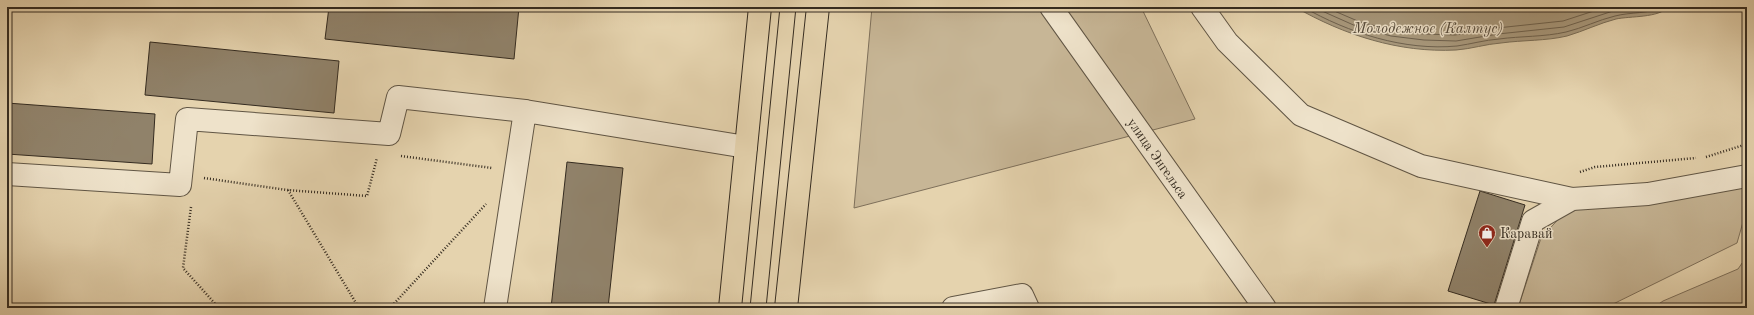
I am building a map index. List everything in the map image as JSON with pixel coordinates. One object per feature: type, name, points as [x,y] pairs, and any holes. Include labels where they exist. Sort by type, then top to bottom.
[{"type":"main road","points":[[730,308],[760,7]]},
{"type":"main road","points":[[786,308],[818,7]]},
{"type":"street","name":"улица Энгельса","points":[[1051,7],[1265,308]]},
{"type":"street","points":[[1202,7],[1227,42],[1301,115],[1421,166],[1572,199],[1648,194],[1747,176]]},
{"type":"street","points":[[7,174],[180,185],[187,119],[390,134],[398,96],[525,111],[746,147]]},
{"type":"street","points":[[495,308],[525,111]]},
{"type":"street","points":[[1506,308],[1534,221],[1572,199]]},
{"type":"street","points":[[952,308],[1022,295],[1028,308]]},
{"type":"path","points":[[1574,174],[1595,167],[1703,158],[1747,144]]},
{"type":"path","points":[[202,178],[287,190],[367,196],[378,153]]},
{"type":"path","points":[[393,155],[516,171]]},
{"type":"path","points":[[287,190],[359,308]]},
{"type":"path","points":[[390,308],[490,199]]},
{"type":"path","points":[[192,200],[183,268],[219,308]]},
{"type":"shaded area","points":[[872,7],[1141,7],[1195,119],[854,208]]},
{"type":"shaded area","points":[[1747,183],[1747,208],[1737,243],[1605,308],[1518,308],[1541,238],[1577,199]]},
{"type":"shaded area","points":[[1747,256],[1747,308],[1653,308],[1663,301],[1738,269]]},
{"type":"water","name":"Молодежное (Калтус)","points":[[1295,7],[1668,7],[1664,11],[1651,15],[1616,19],[1559,38],[1518,41],[1456,50],[1435,50],[1393,45],[1352,34]]},
{"type":"building","points":[[329,7],[519,7],[514,59],[325,39]]},
{"type":"building","points":[[150,42],[339,61],[334,113],[145,95]]},
{"type":"building","points":[[7,103],[155,114],[152,164],[7,154]]},
{"type":"building","points":[[567,162],[623,168],[608,308],[551,308]]},
{"type":"building","name":"Каравай","points":[[1480,191],[1525,205],[1494,305],[1448,291]]},
{"type":"tram line","points":[[750,308],[780,7]]},
{"type":"tram line","points":[[766,308],[796,7]]},
{"type":"place","name":"Каравай","points":[[1487,248]]}]
